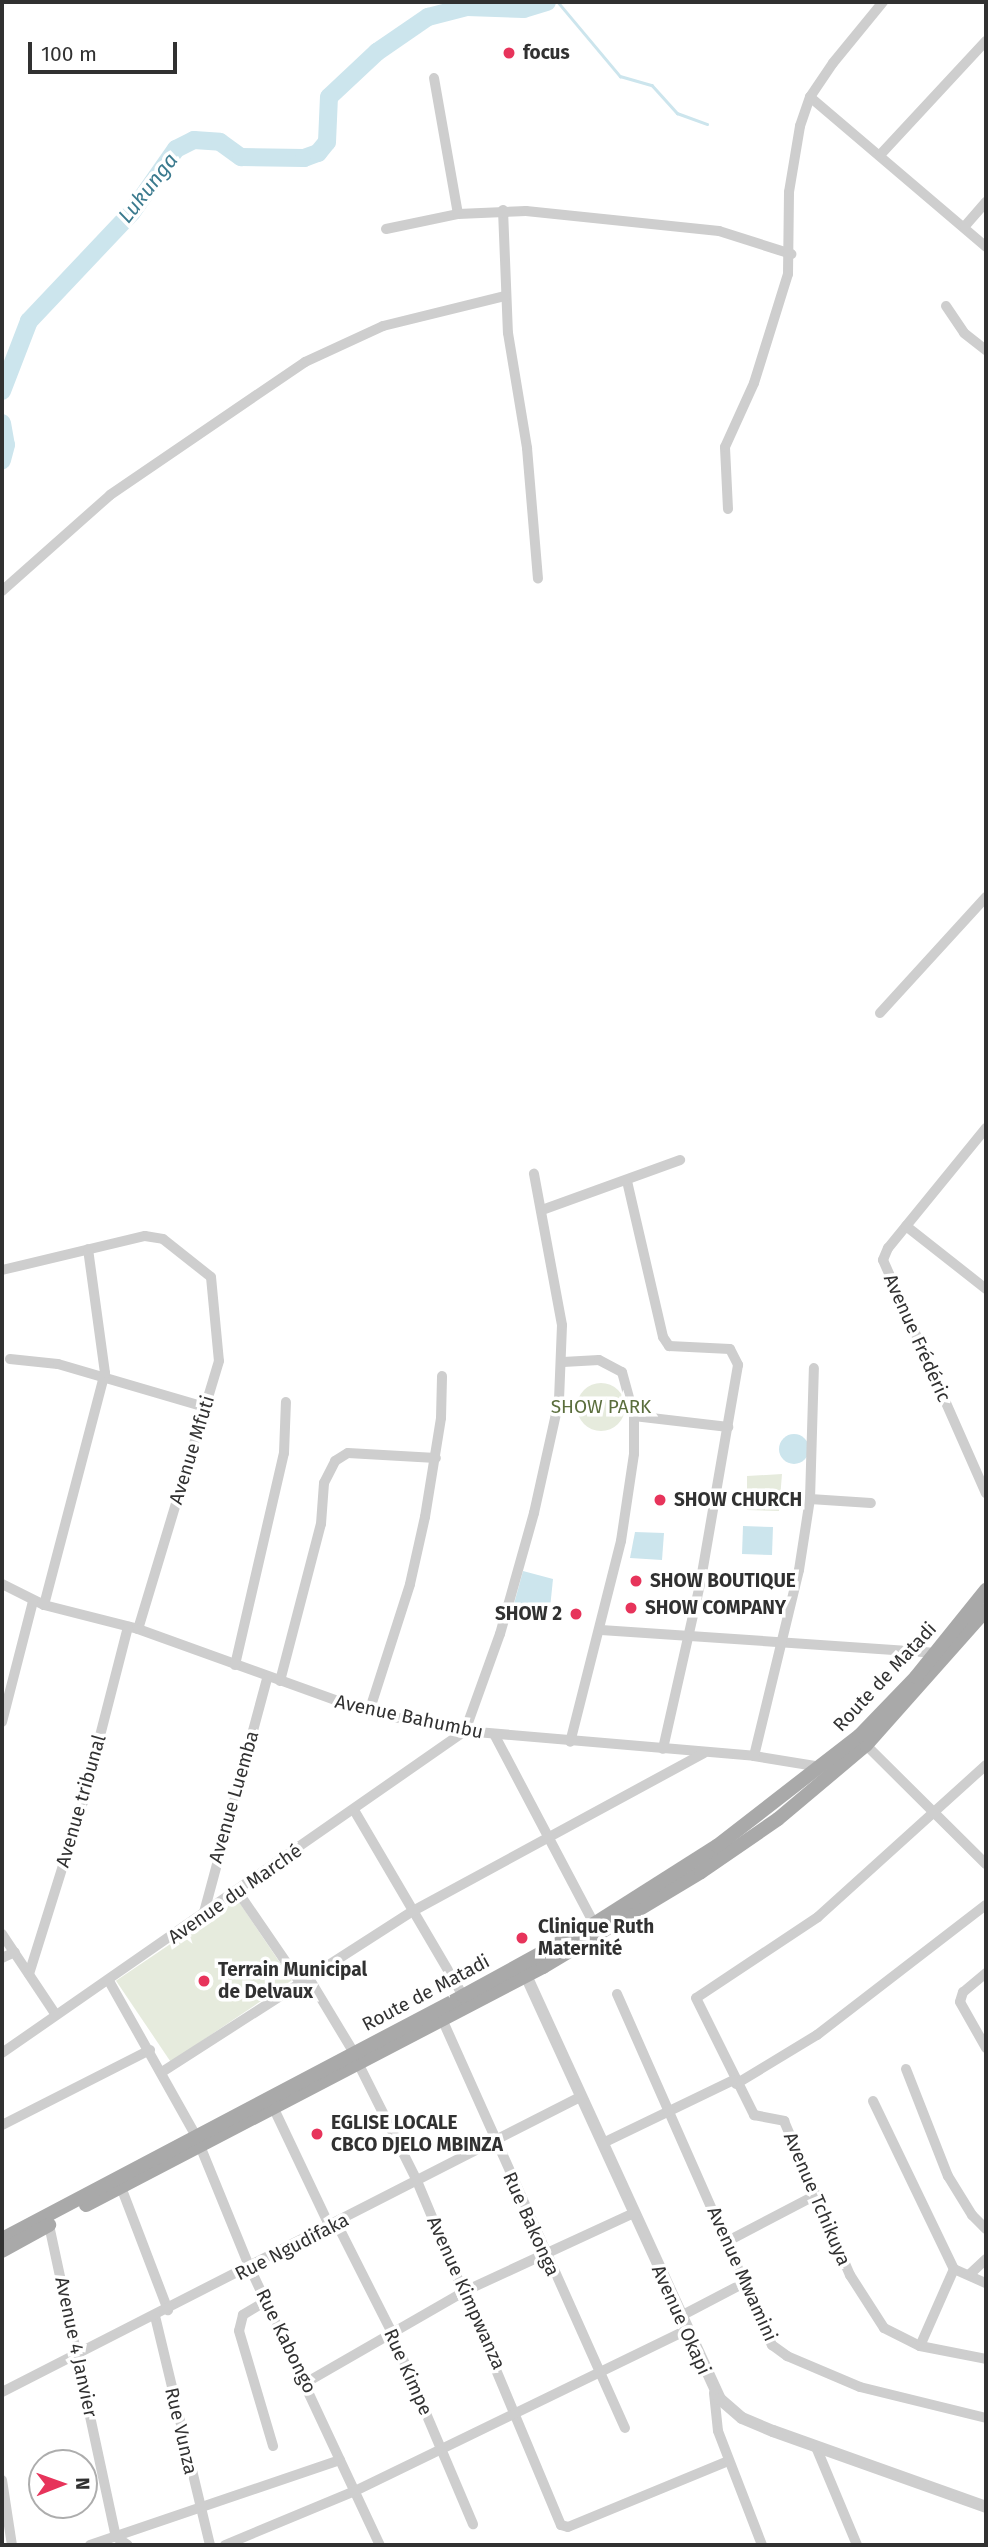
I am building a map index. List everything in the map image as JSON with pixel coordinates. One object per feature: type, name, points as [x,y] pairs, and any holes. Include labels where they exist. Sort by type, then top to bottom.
[{"type":"main road","name":"Route de Matadi","points":[[356,2058],[442,2019],[698,1866],[866,1745],[956,1638],[986,1590]]},
{"type":"main road","name":"Route de Matadi","points":[[829,1770],[937,1653],[986,1610]]},
{"type":"main road","name":"Route de Matadi","points":[[2,2239],[294,2092],[463,1996],[523,1970],[593,1924],[698,1866]]},
{"type":"main road","name":"Route de Matadi","points":[[2,2251],[121,2187],[197,2141],[274,2109],[294,2092]]},
{"type":"street","points":[[728,509],[725,447],[754,383],[791,254],[788,206],[793,154],[810,97],[883,2]]},
{"type":"street","points":[[880,155],[986,41]]},
{"type":"street","points":[[434,78],[458,214]]},
{"type":"street","points":[[810,97],[965,226],[986,247]]},
{"type":"street","points":[[965,226],[986,202]]},
{"type":"street","points":[[386,229],[458,214],[503,210],[719,231],[791,254]]},
{"type":"street","points":[[503,210],[505,296],[527,448],[538,579]]},
{"type":"street","points":[[2,591],[14,576],[55,548],[110,495],[305,362],[383,326],[505,296]]},
{"type":"street","points":[[946,306],[964,333],[986,350]]},
{"type":"street","points":[[880,1013],[986,898]]},
{"type":"street","name":"Avenue Frédéric","points":[[986,1128],[906,1226],[883,1260],[986,1493]]},
{"type":"street","points":[[542,1210],[680,1160]]},
{"type":"street","points":[[465,1731],[500,1634],[534,1513],[563,1362],[542,1210],[534,1174]]},
{"type":"street","points":[[626,1181],[663,1336],[669,1346],[730,1349],[738,1358],[689,1637],[663,1749]]},
{"type":"street","points":[[906,1226],[986,1289]]},
{"type":"street","name":"Avenue Mfuti","points":[[88,1249],[121,1238],[163,1239],[205,1270],[215,1290],[219,1360],[133,1628]]},
{"type":"street","points":[[2,1270],[88,1249],[100,1313],[104,1380],[2,1721]]},
{"type":"street","points":[[10,1359],[58,1364],[104,1380],[205,1407]]},
{"type":"street","points":[[563,1362],[599,1360],[622,1372],[634,1416],[628,1498],[601,1630],[570,1742]]},
{"type":"street","points":[[754,1756],[779,1640],[799,1570],[810,1499],[814,1368]]},
{"type":"street","points":[[369,1712],[410,1584],[436,1458],[442,1376]]},
{"type":"street","points":[[235,1665],[284,1453],[286,1402]]},
{"type":"street","points":[[634,1416],[728,1427]]},
{"type":"street","points":[[279,1681],[321,1524],[324,1483],[335,1461],[348,1453],[436,1458]]},
{"type":"street","points":[[810,1499],[871,1503]]},
{"type":"street","name":"Avenue Bahumbu","points":[[2,1584],[39,1603],[133,1628],[267,1678],[369,1712],[465,1731],[754,1756],[829,1770]]},
{"type":"street","name":"Avenue tribunal","points":[[30,1974],[133,1628]]},
{"type":"street","points":[[601,1630],[779,1640],[937,1653]]},
{"type":"street","name":"Avenue Luemba","points":[[203,1916],[267,1678]]},
{"type":"street","name":"Avenue du Marché","points":[[2,2053],[238,1892],[465,1731]]},
{"type":"street","points":[[494,1734],[593,1924]]},
{"type":"street","points":[[866,1745],[986,1864]]},
{"type":"street","points":[[162,2072],[303,1978],[413,1911],[704,1752]]},
{"type":"street","points":[[936,1815],[986,1765]]},
{"type":"street","points":[[354,1810],[463,1996]]},
{"type":"street","name":"Avenue Tchikuya","points":[[936,1815],[818,1917],[699,1992],[696,1998],[735,2082],[758,2118],[779,2117],[784,2121],[850,2275],[884,2328],[919,2346],[986,2359]]},
{"type":"street","name":"Avenue Kimpwanza","points":[[238,1892],[303,1978],[356,2058],[417,2181],[564,2527],[728,2461]]},
{"type":"street","points":[[603,2143],[735,2082],[828,2027],[986,1905]]},
{"type":"street","points":[[2,1934],[56,2015]]},
{"type":"street","points":[[2,1958],[15,1952]]},
{"type":"street","name":"Avenue Okapi","points":[[523,1970],[715,2393],[742,2418],[986,2507]]},
{"type":"street","points":[[986,1973],[963,1992],[960,2002],[986,2049]]},
{"type":"street","name":"Rue Kabongo","points":[[109,1981],[150,2050],[197,2141],[250,2267],[307,2382],[380,2545]]},
{"type":"street","name":"Avenue Mwamini","points":[[617,1994],[743,2284],[778,2352],[860,2387],[986,2418]]},
{"type":"street","name":"Rue Bakonga","points":[[442,2019],[543,2252],[625,2428]]},
{"type":"street","points":[[2,2125],[150,2050]]},
{"type":"street","points":[[906,2069],[948,2176],[972,2215],[986,2229]]},
{"type":"street","name":"Rue Ngudifaka","points":[[2,2392],[78,2356],[580,2097]]},
{"type":"street","points":[[873,2101],[954,2269],[986,2283]]},
{"type":"street","name":"Rue Kimpe","points":[[274,2109],[391,2331],[473,2524]]},
{"type":"street","points":[[121,2187],[168,2310]]},
{"type":"street","points":[[726,2242],[814,2196]]},
{"type":"street","points":[[307,2382],[391,2331],[465,2291],[543,2252],[634,2213]]},
{"type":"street","name":"Avenue 4 Janvier","points":[[49,2225],[116,2537]]},
{"type":"street","points":[[970,2274],[986,2259]]},
{"type":"street","points":[[919,2346],[954,2269]]},
{"type":"street","points":[[679,2317],[743,2284]]},
{"type":"street","points":[[266,2301],[243,2315],[239,2332],[273,2446]]},
{"type":"street","name":"Rue Vunza","points":[[155,2316],[198,2507],[210,2545]]},
{"type":"street","points":[[225,2545],[355,2491],[442,2450],[516,2410],[685,2331]]},
{"type":"street","points":[[715,2393],[718,2431],[762,2545]]},
{"type":"street","points":[[816,2447],[856,2545]]},
{"type":"street","points":[[90,2545],[340,2460]]},
{"type":"street","points":[[2,2480],[8,2544]]},
{"type":"street","points":[[116,2537],[128,2545]]},
{"type":"green space","name":"SHOW PARK","points":[[601,1383],[610,1384],[618,1390],[624,1398],[624,1416],[618,1424],[610,1430],[601,1431],[592,1430],[584,1424],[578,1416],[577,1407],[578,1398],[584,1390],[592,1384]]},
{"type":"green space","points":[[782,1474],[779,1511],[747,1510],[747,1476]]},
{"type":"green space","name":"Terrain Municipal de Delvaux","points":[[237,1899],[292,1980],[171,2062],[116,1981]]},
{"type":"water","points":[[794,1434],[805,1438],[809,1449],[805,1460],[794,1464],[783,1460],[779,1449],[783,1438]]},
{"type":"water","points":[[743,1526],[773,1527],[772,1555],[742,1554]]},
{"type":"water","points":[[635,1532],[664,1533],[662,1560],[630,1558]]},
{"type":"water","points":[[523,1571],[553,1579],[549,1618],[512,1611]]},
{"type":"waterway","name":"Lukunga","points":[[2,391],[29,321],[132,212],[176,149],[194,140],[220,142],[241,157],[304,158],[318,153],[327,142],[329,97],[377,52],[428,17],[467,7],[524,9],[547,2]]},
{"type":"waterway","points":[[558,2],[620,76],[652,85],[677,113],[707,124]]},
{"type":"waterway","name":"Lukunga","points":[[2,423],[6,445],[2,460]]},
{"type":"place","name":"focus","points":[[509,53]]},
{"type":"place","name":"SHOW CHURCH","points":[[660,1500]]},
{"type":"place","name":"SHOW BOUTIQUE","points":[[636,1581]]},
{"type":"place","name":"SHOW COMPANY","points":[[631,1608]]},
{"type":"place","name":"SHOW 2","points":[[576,1614]]},
{"type":"place","name":"Clinique Ruth Maternité","points":[[522,1938]]},
{"type":"place","name":"Terrain Municipal de Delvaux","points":[[204,1981]]},
{"type":"place","name":"EGLISE LOCALE CBCO DJELO MBINZA","points":[[317,2134]]}]
